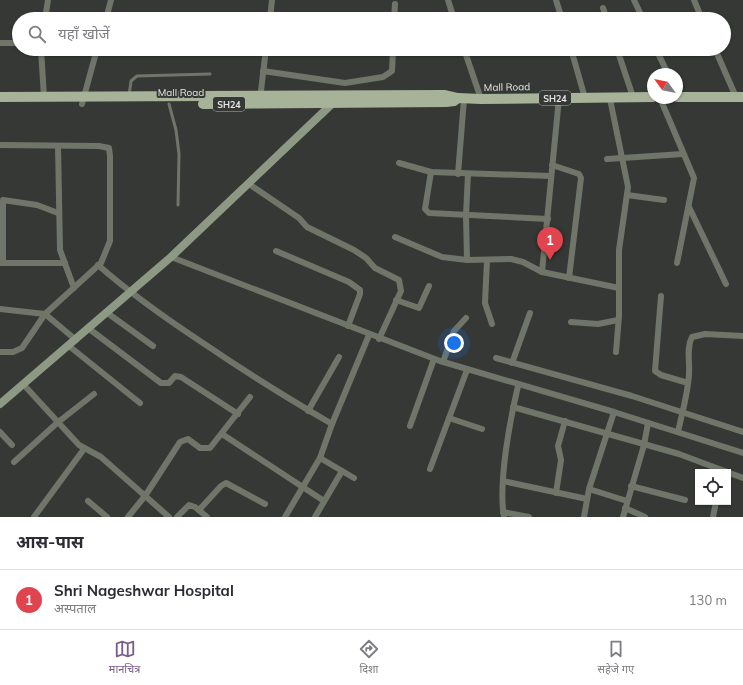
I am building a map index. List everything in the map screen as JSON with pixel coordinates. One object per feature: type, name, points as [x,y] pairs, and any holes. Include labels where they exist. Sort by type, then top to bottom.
[{"type":"main road","points":[[683,96],[739,97]]},
{"type":"main road","name":"Mall Road","points":[[0,97],[169,104],[260,100]]},
{"type":"main road","name":"Mall Road","points":[[0,104],[83,101],[128,97],[446,102],[461,99],[610,99],[647,97]]},
{"type":"main road","points":[[0,404],[171,257],[341,100]]},
{"type":"street","points":[[46,12],[48,0]]},
{"type":"street","points":[[108,12],[111,0]]},
{"type":"street","points":[[271,12],[272,0]]},
{"type":"street","points":[[448,0],[452,12]]},
{"type":"street","points":[[556,0],[560,12]]},
{"type":"street","points":[[634,0],[640,12]]},
{"type":"street","points":[[694,0],[699,12]]},
{"type":"street","points":[[394,12],[395,4]]},
{"type":"street","points":[[603,8],[604,12]]},
{"type":"street","points":[[0,43],[12,43]]},
{"type":"street","points":[[41,56],[44,98]]},
{"type":"street","points":[[83,101],[95,56]]},
{"type":"street","points":[[260,100],[265,56]]},
{"type":"street","points":[[263,71],[345,83],[389,75],[392,71],[393,56]]},
{"type":"street","points":[[466,56],[480,99]]},
{"type":"street","points":[[573,56],[585,98]]},
{"type":"street","points":[[619,56],[633,97]]},
{"type":"street","points":[[659,56],[665,68]]},
{"type":"street","points":[[718,56],[739,97]]},
{"type":"street","points":[[341,100],[345,83]]},
{"type":"street","points":[[542,272],[559,98]]},
{"type":"street","points":[[458,174],[461,99]]},
{"type":"street","points":[[610,99],[627,181],[628,195],[619,250],[616,352]]},
{"type":"street","points":[[662,104],[694,178],[677,263]]},
{"type":"street","points":[[0,145],[105,146],[110,151],[110,241],[105,256],[98,265],[45,314],[22,348],[13,352],[0,352]]},
{"type":"street","points":[[58,146],[58,213],[60,250],[74,288]]},
{"type":"street","points":[[607,159],[683,154]]},
{"type":"street","points":[[399,163],[431,172],[551,176]]},
{"type":"street","points":[[552,165],[579,174],[581,178],[569,278]]},
{"type":"street","points":[[431,172],[426,210],[431,214],[548,219]]},
{"type":"street","points":[[467,260],[466,215],[468,174]]},
{"type":"street","points":[[249,184],[299,218],[307,227],[354,250],[366,258],[375,268],[396,278],[401,283],[401,288],[379,339]]},
{"type":"street","points":[[628,195],[664,200]]},
{"type":"street","points":[[58,213],[37,205],[2,200],[2,263],[65,263]]},
{"type":"street","points":[[689,207],[726,284]]},
{"type":"street","points":[[395,237],[442,257],[467,260],[515,260],[542,272],[619,288]]},
{"type":"street","points":[[276,251],[349,282],[360,290],[360,294],[348,326]]},
{"type":"street","points":[[171,257],[368,335],[434,359],[518,386],[614,412],[743,453]]},
{"type":"street","points":[[486,260],[485,303],[492,324]]},
{"type":"street","points":[[98,265],[129,292],[274,391],[332,424]]},
{"type":"street","points":[[396,300],[419,308],[429,286]]},
{"type":"street","points":[[661,296],[655,371],[661,375],[688,383]]},
{"type":"street","points":[[0,309],[45,314],[76,340]]},
{"type":"street","points":[[106,312],[153,346]]},
{"type":"street","points":[[512,363],[530,313]]},
{"type":"street","points":[[443,362],[454,331],[466,318]]},
{"type":"street","points":[[571,322],[598,324],[618,320]]},
{"type":"street","points":[[88,328],[161,383],[169,383],[174,376],[181,377],[238,414]]},
{"type":"street","points":[[678,432],[688,383],[689,348],[692,337],[705,334],[743,336]]},
{"type":"street","points":[[286,517],[320,458],[368,335]]},
{"type":"street","points":[[69,346],[140,402]]},
{"type":"street","points":[[308,411],[339,357]]},
{"type":"street","points":[[496,358],[682,412],[743,432]]},
{"type":"street","points":[[410,426],[434,359]]},
{"type":"street","points":[[430,469],[467,370]]},
{"type":"street","points":[[23,384],[57,423],[84,449],[95,452],[168,517]]},
{"type":"street","points":[[518,386],[513,407],[503,481],[503,514],[529,517]]},
{"type":"street","points":[[14,462],[57,423],[94,394]]},
{"type":"street","points":[[128,517],[145,496],[182,440],[188,439],[200,448],[207,450],[222,434],[250,397]]},
{"type":"street","points":[[513,407],[608,433],[717,469]]},
{"type":"street","points":[[584,517],[589,489],[614,412]]},
{"type":"street","points":[[449,418],[482,429]]},
{"type":"street","points":[[556,492],[562,460],[558,446],[565,421]]},
{"type":"street","points":[[623,517],[644,445],[648,423]]},
{"type":"street","points":[[0,432],[12,445]]},
{"type":"street","points":[[222,434],[324,501]]},
{"type":"street","points":[[34,517],[84,449]]},
{"type":"street","points":[[320,458],[354,478]]},
{"type":"street","points":[[315,517],[342,471]]},
{"type":"street","points":[[731,474],[743,478]]},
{"type":"street","points":[[503,481],[587,499]]},
{"type":"street","points":[[199,510],[221,486],[226,483],[265,504]]},
{"type":"street","points":[[631,486],[685,500]]},
{"type":"street","points":[[589,489],[627,501]]},
{"type":"street","points":[[88,501],[107,517]]},
{"type":"street","points":[[177,517],[188,505],[199,510],[207,517]]},
{"type":"street","points":[[713,517],[715,505]]},
{"type":"street","points":[[625,508],[645,517]]},
{"type":"lane","points":[[128,97],[131,81],[137,76],[210,74]]},
{"type":"lane","points":[[169,104],[176,130],[179,154],[178,205]]},
{"type":"place","name":"Shri Nageshwar Hospital","points":[[550,260]]}]
